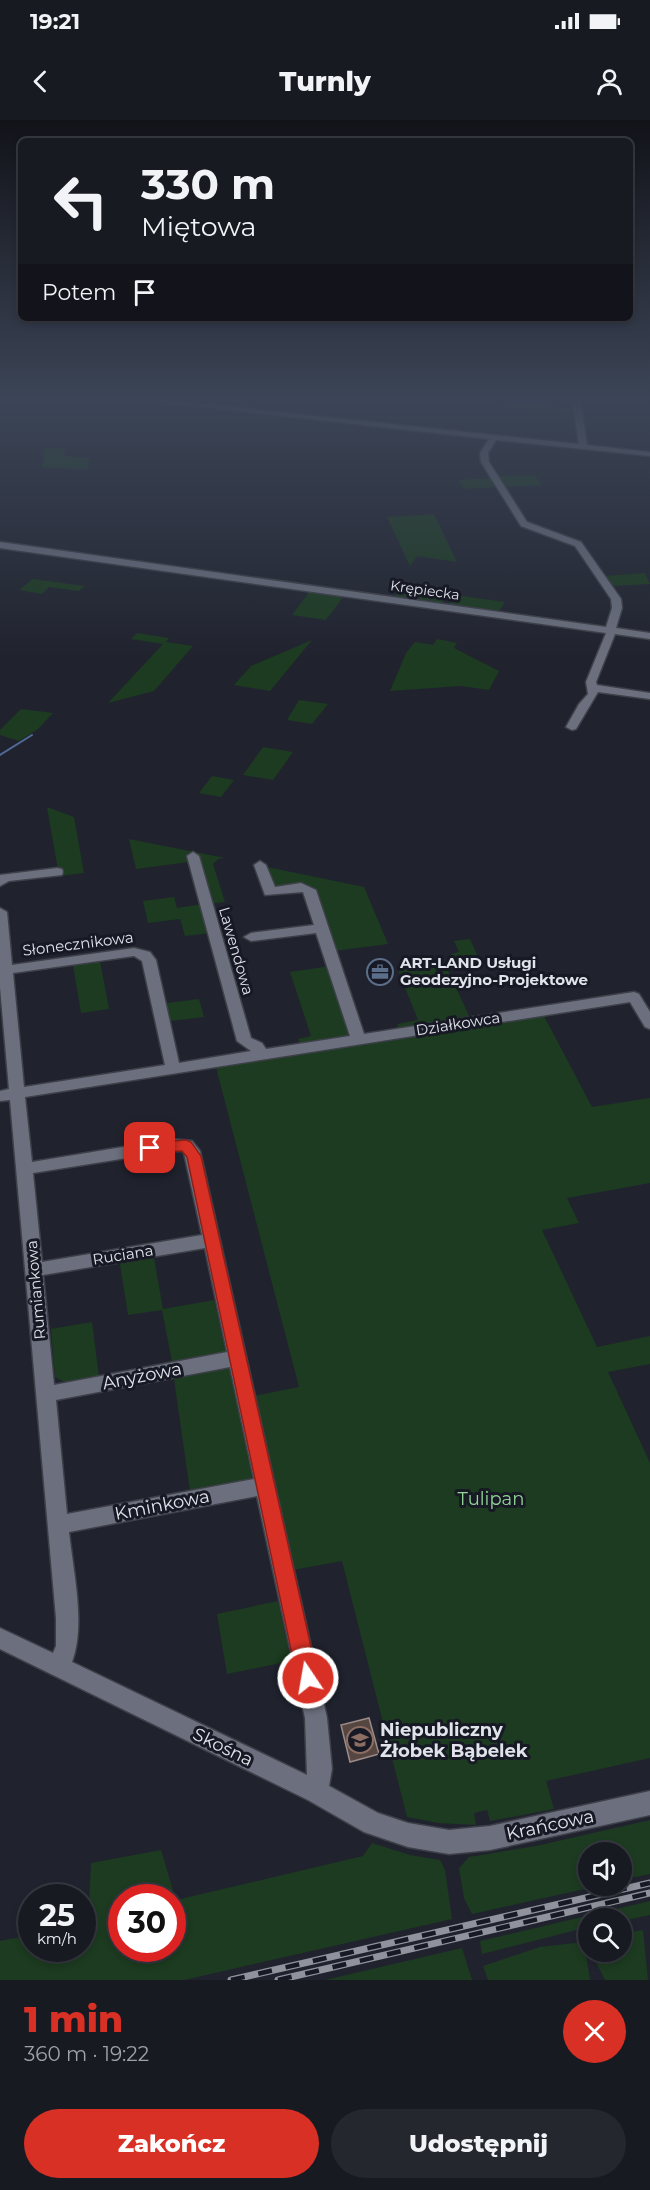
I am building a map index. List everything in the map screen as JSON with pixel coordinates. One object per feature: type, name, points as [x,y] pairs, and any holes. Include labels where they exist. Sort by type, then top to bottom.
[{"type":"street","points":[[500,486],[524,525],[578,544],[616,599],[617,608],[611,630],[591,682],[593,694],[584,704],[572,727]]},
{"type":"street","name":"Krępiecka","points":[[0,545],[650,636]]},
{"type":"street","points":[[593,688],[650,696]]},
{"type":"street","name":"Lawendowa","points":[[193,856],[244,1041],[259,1051]]},
{"type":"street","points":[[260,865],[270,891],[301,887],[309,890],[359,1040]]},
{"type":"street","points":[[0,882],[6,878],[57,872]]},
{"type":"street","name":"Rumiankowa","points":[[0,912],[5,970],[8,1095],[24,1169],[68,1636],[66,1653],[59,1667]]},
{"type":"street","points":[[251,937],[322,928]]},
{"type":"street","name":"Słonecznikowa","points":[[5,970],[134,952],[145,955],[173,1069]]},
{"type":"street","name":"Działkowca","points":[[173,1069],[259,1051],[359,1040],[634,997],[650,1024]]},
{"type":"street","points":[[8,1095],[173,1069]]},
{"type":"street","points":[[24,1169],[171,1145],[186,1145],[194,1156],[316,1718],[320,1769],[316,1792]]},
{"type":"street","name":"Ruciana","points":[[34,1269],[212,1240]]},
{"type":"street","name":"Anyżowa","points":[[46,1394],[237,1358]]},
{"type":"street","name":"Kminkowa","points":[[58,1525],[266,1486]]},
{"type":"street","name":"Skośna","points":[[0,1638],[316,1792],[373,1824],[408,1835],[449,1842]]},
{"type":"street","name":"Krańcowa","points":[[449,1842],[490,1838],[650,1803]]},
{"type":"green space","points":[[462,486],[497,487],[464,489]]},
{"type":"green space","points":[[434,514],[457,562],[417,556],[410,566],[387,517]]},
{"type":"green space","points":[[645,573],[650,584],[612,586],[605,576]]},
{"type":"green space","points":[[33,579],[85,586],[79,591],[49,587],[42,594],[19,590]]},
{"type":"green space","points":[[402,587],[449,594],[443,603],[395,596]]},
{"type":"green space","points":[[310,591],[344,596],[326,620],[292,615]]},
{"type":"green space","points":[[455,595],[505,602],[499,611],[449,604]]},
{"type":"green space","points":[[137,633],[169,638],[166,642],[193,646],[154,691],[108,703],[163,644],[131,639]]},
{"type":"green space","points":[[437,639],[457,643],[454,648],[499,671],[489,690],[461,686],[390,691],[406,653],[415,642],[433,645]]},
{"type":"green space","points":[[312,640],[270,691],[234,685],[251,666]]},
{"type":"green space","points":[[299,700],[328,704],[312,724],[287,720]]},
{"type":"green space","points":[[21,709],[53,713],[38,729],[19,741],[0,735],[0,730]]},
{"type":"green space","points":[[263,747],[293,752],[273,780],[243,775]]},
{"type":"green space","points":[[212,776],[234,780],[221,797],[199,793]]},
{"type":"green space","points":[[47,807],[74,817],[84,873],[59,876]]},
{"type":"green space","points":[[129,839],[225,858],[218,859],[213,864],[225,902],[208,904],[196,861],[136,869]]},
{"type":"green space","points":[[262,866],[364,887],[388,944],[334,951],[310,888],[272,887]]},
{"type":"green space","points":[[174,897],[177,908],[203,904],[211,933],[185,936],[180,919],[148,923],[143,901]]},
{"type":"green space","points":[[470,939],[479,959],[455,962],[451,954],[459,952],[454,941]]},
{"type":"green space","points":[[100,961],[109,1009],[81,1013],[73,965]]},
{"type":"green space","points":[[445,964],[470,1018],[458,1020],[456,1015],[449,1016],[450,1021],[400,1029],[397,1024],[418,1020],[398,970]]},
{"type":"green space","points":[[331,966],[355,1036],[300,1044],[298,1039],[311,1036],[290,972]]},
{"type":"green space","points":[[199,999],[204,1017],[170,1021],[167,1003]]},
{"type":"green space","name":"Tulipan","points":[[544,1016],[592,1107],[650,1098],[650,1183],[567,1198],[579,1223],[542,1230],[597,1347],[650,1336],[650,1364],[608,1372],[650,1463],[650,1758],[546,1781],[554,1809],[490,1821],[487,1810],[474,1813],[476,1825],[438,1823],[407,1817],[342,1561],[293,1570],[254,1396],[299,1387],[216,1067]]},
{"type":"green space","points":[[154,1258],[163,1309],[214,1300],[226,1353],[172,1362],[162,1310],[128,1315],[120,1264]]},
{"type":"green space","points":[[92,1322],[99,1377],[66,1383],[55,1377],[51,1329]]},
{"type":"green space","points":[[232,1367],[256,1478],[190,1491],[174,1379]]},
{"type":"green space","points":[[278,1601],[291,1661],[227,1674],[217,1614]]},
{"type":"green space","points":[[650,1820],[650,1874],[632,1878],[632,1842],[578,1842],[578,1890],[472,1914],[464,1898],[459,1868],[469,1857],[536,1846]]},
{"type":"green space","points":[[372,1843],[410,1855],[440,1860],[445,1870],[452,1919],[184,1980],[0,1980],[0,1941],[18,1938],[18,1962],[96,1962],[96,1884],[90,1884],[91,1863],[161,1850],[171,1884],[108,1884],[108,1962],[186,1962],[186,1898],[363,1856]]},
{"type":"green space","points":[[650,1901],[650,1915],[632,1919],[632,1908],[620,1908]]},
{"type":"green space","points":[[578,1918],[578,1930],[482,1954],[480,1941]]},
{"type":"green space","points":[[643,1930],[648,1980],[605,1980],[596,1962],[632,1962],[632,1932]]},
{"type":"green space","points":[[578,1943],[578,1962],[587,1962],[590,1980],[488,1980],[483,1966],[540,1947]]},
{"type":"green space","points":[[462,1948],[472,1980],[325,1980]]},
{"type":"building","name":"Niepubliczny Żłobek Bąbelek","points":[[369,1718],[379,1754],[350,1762],[341,1725]]},
{"type":"waterway","points":[[0,755],[32,735]]},
{"type":"railway","points":[[231,1980],[650,1883]]},
{"type":"railway","points":[[278,1980],[650,1893]]},
{"type":"place","name":"ART-LAND Usługi Geodezyjno-Projektowe","points":[[380,972]]},
{"type":"place","name":"Niepubliczny Żłobek Bąbelek","points":[[360,1740]]},
{"type":"route","points":[[150,1148],[186,1145],[194,1156],[308,1678]]}]
